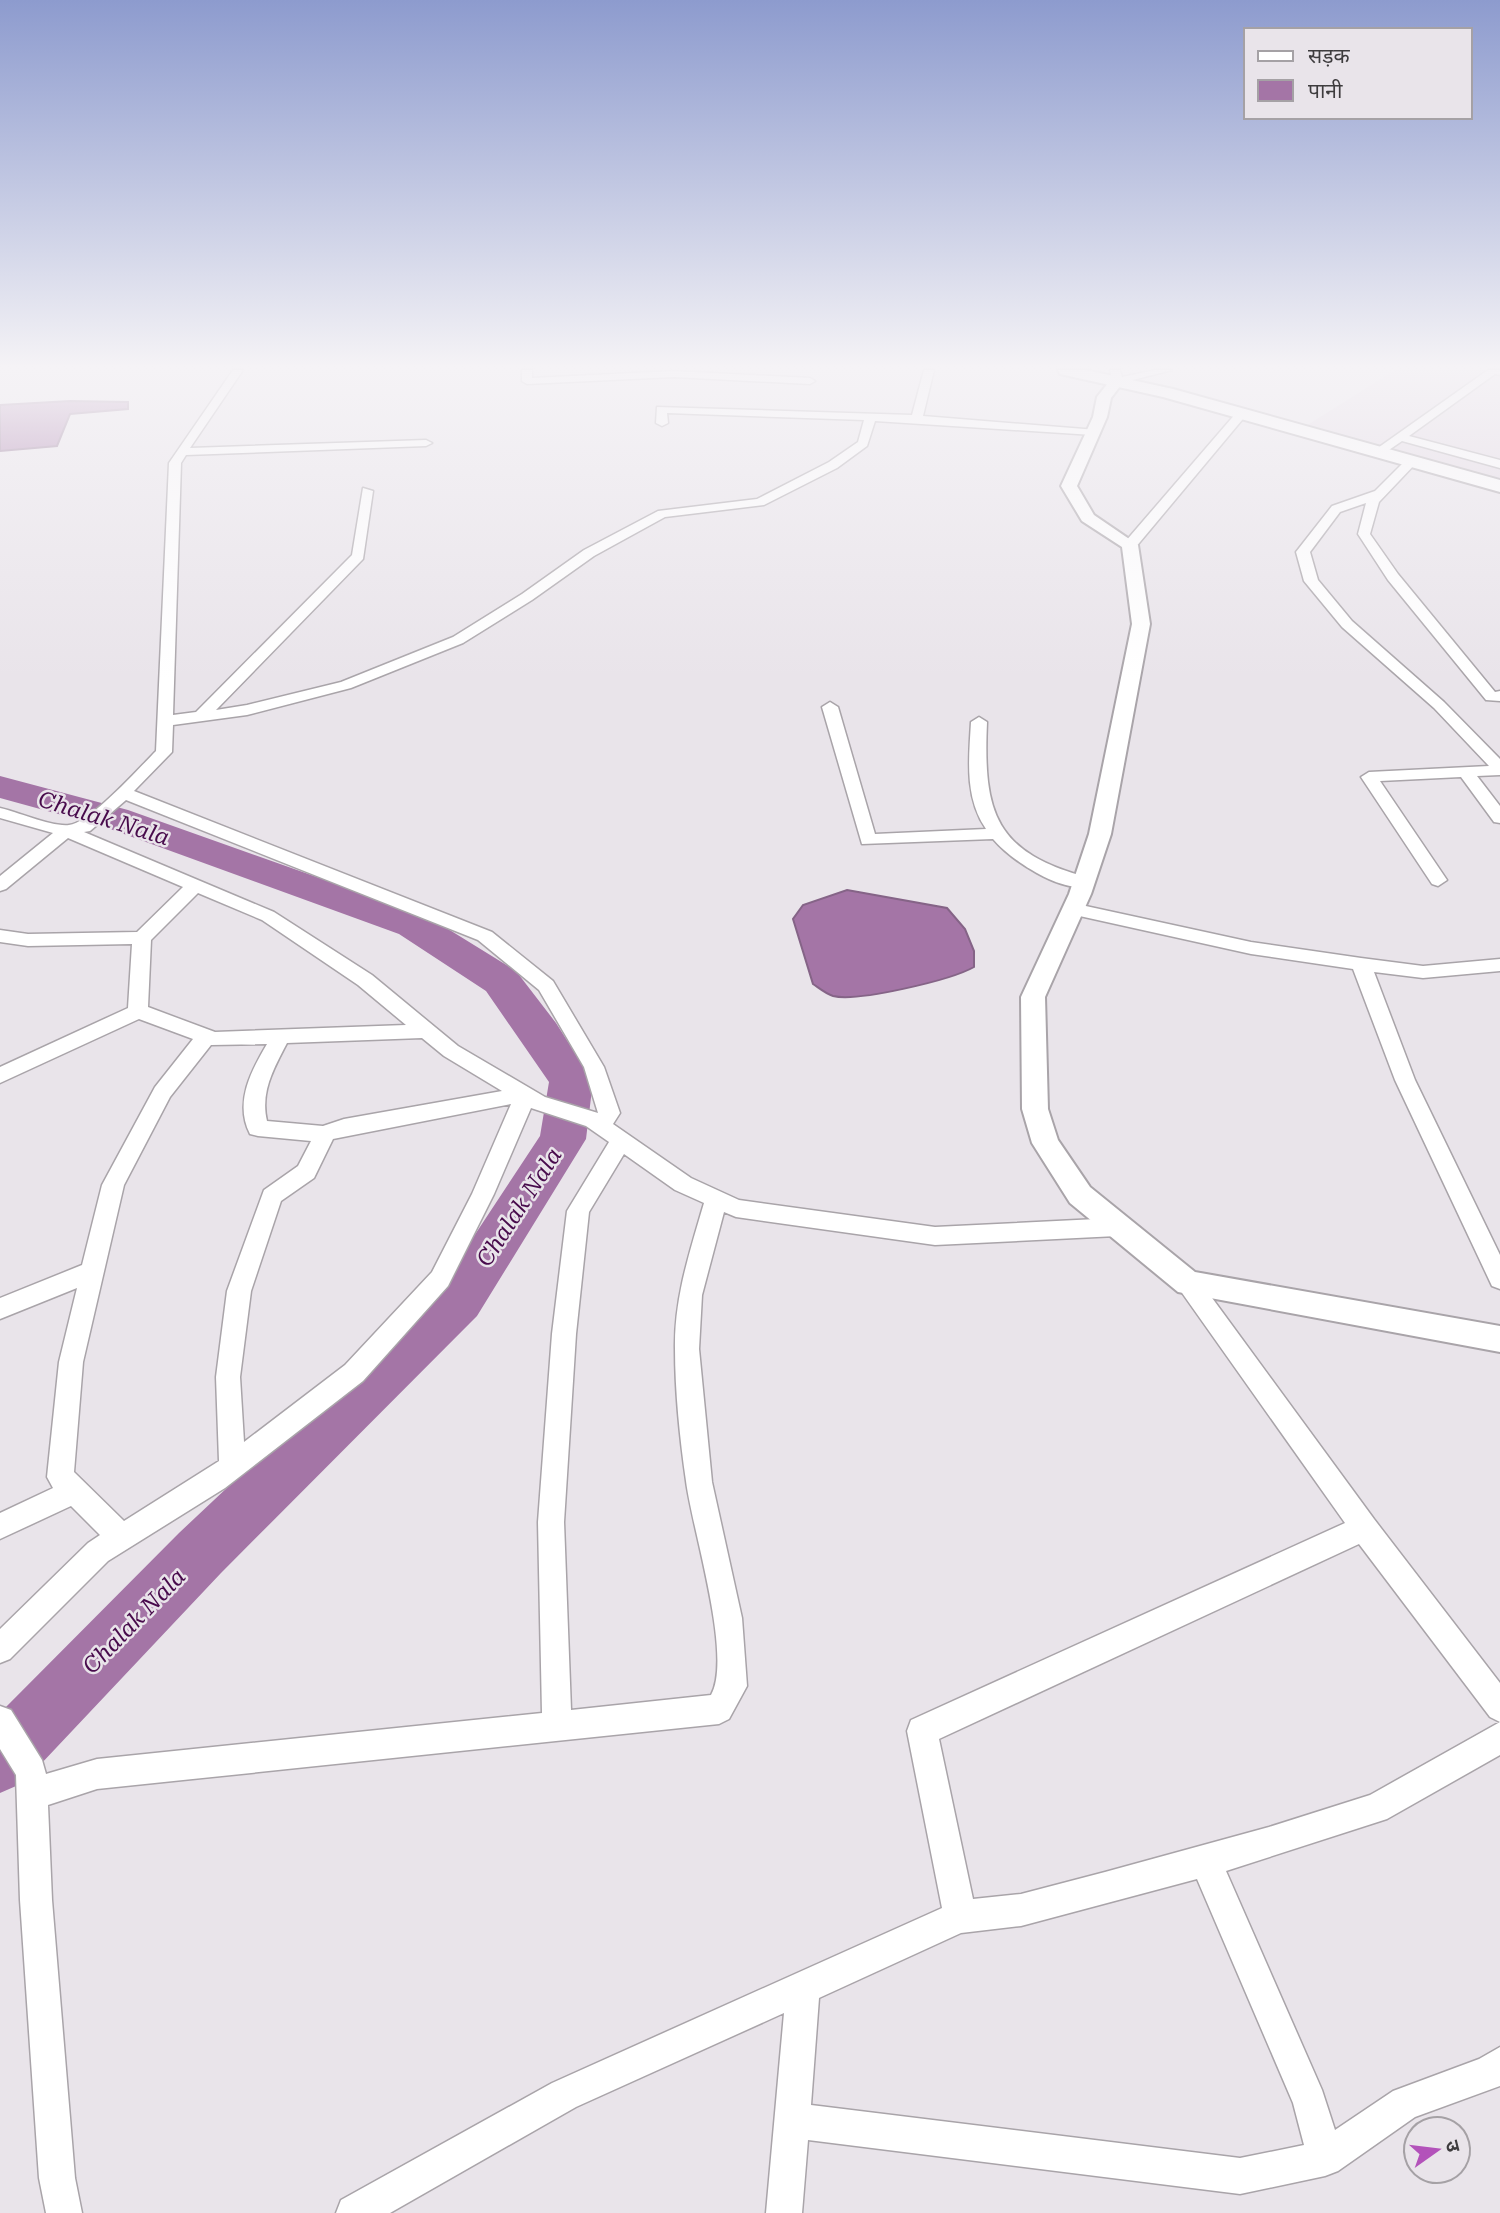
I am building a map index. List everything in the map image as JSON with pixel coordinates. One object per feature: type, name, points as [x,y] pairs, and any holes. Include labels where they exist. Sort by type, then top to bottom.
[{"type":"main road","points":[[1455,473],[1500,486]]},
{"type":"street","points":[[0,885],[120,797],[164,752],[175,473]]},
{"type":"street","points":[[165,722],[247,710],[346,685],[458,640],[589,554],[662,514],[760,502],[817,473]]},
{"type":"street","points":[[1075,473],[1069,486],[1088,518],[1130,545],[1142,624],[1100,834],[1084,882],[1033,996],[1035,1109],[1045,1143],[1080,1195],[1188,1283],[1364,1528],[1500,1707]]},
{"type":"street","points":[[1130,545],[1191,473]]},
{"type":"street","points":[[1400,473],[1373,501],[1364,534],[1393,577],[1491,697],[1500,696]]},
{"type":"street","points":[[201,716],[358,556],[367,491]]},
{"type":"street","points":[[1380,494],[1336,509],[1303,552],[1311,581],[1347,624],[1440,705],[1500,769]]},
{"type":"street","points":[[830,707],[868,840],[999,833]]},
{"type":"street","points":[[979,722],[977,774],[984,810],[1007,846],[1059,878],[1084,882]]},
{"type":"street","points":[[1438,880],[1369,777],[1500,769]]},
{"type":"street","points":[[1466,772],[1500,818]]},
{"type":"street","points":[[120,797],[485,936],[546,986],[594,1067],[608,1113],[578,1211],[564,1334],[551,1522],[557,1727]]},
{"type":"street","points":[[0,813],[75,829],[196,886],[268,916],[365,980],[451,1051],[532,1098],[605,1129],[683,1184],[736,1208],[935,1236],[1117,1227]]},
{"type":"street","points":[[138,1011],[142,938],[196,886]]},
{"type":"street","points":[[1072,909],[1251,948],[1361,964],[1423,972],[1500,965]]},
{"type":"street","points":[[0,936],[28,940],[142,938]]},
{"type":"street","points":[[1361,964],[1405,1080],[1500,1279]]},
{"type":"street","points":[[0,1076],[138,1011],[214,1039],[427,1031]]},
{"type":"street","points":[[121,1537],[60,1477],[71,1362],[113,1185],[162,1092],[206,1037]]},
{"type":"street","points":[[281,1037],[257,1079],[252,1110],[258,1128],[324,1134],[344,1127],[532,1098]]},
{"type":"street","points":[[0,1648],[98,1552],[232,1467],[354,1373],[440,1279],[532,1098]]},
{"type":"street","points":[[232,1467],[228,1377],[239,1291],[272,1196],[291,1186],[312,1169],[324,1134]]},
{"type":"street","points":[[32,1783],[719,1709],[732,1686],[729,1618],[699,1482],[687,1349],[690,1295],[716,1199]]},
{"type":"street","points":[[0,1309],[91,1272]]},
{"type":"street","points":[[1188,1283],[1500,1339]]},
{"type":"street","points":[[0,1526],[75,1491]]},
{"type":"street","points":[[960,1917],[922,1731],[1364,1528]]},
{"type":"street","points":[[0,1721],[32,1783],[36,1900],[57,2178],[64,2213]]},
{"type":"street","points":[[354,2213],[564,2095],[960,1917],[1021,1910],[1269,1843],[1376,1808],[1474,1755],[1500,1737]]},
{"type":"street","points":[[1205,1860],[1310,2102],[1325,2158]]},
{"type":"street","points":[[784,2213],[803,1987]]},
{"type":"street","points":[[792,2120],[1240,2176],[1325,2158],[1405,2103],[1490,2073],[1500,2064]]},
{"type":"shaded area","points":[[1476,473],[1500,473],[1500,480]]},
{"type":"water","points":[[847,890],[947,908],[965,929],[974,951],[974,967],[946,978],[883,993],[845,997],[825,992],[813,984],[793,919],[803,905]]},
{"type":"waterway","name":"Chalak Nala","points":[[0,787],[115,818],[413,925],[501,981],[541,1034],[571,1081],[563,1139],[459,1301],[200,1553],[0,1760]]}]
